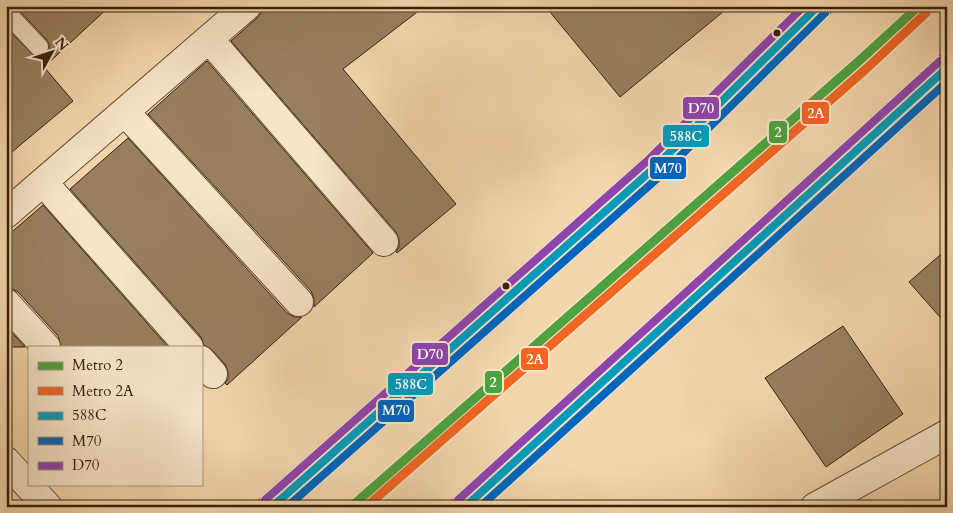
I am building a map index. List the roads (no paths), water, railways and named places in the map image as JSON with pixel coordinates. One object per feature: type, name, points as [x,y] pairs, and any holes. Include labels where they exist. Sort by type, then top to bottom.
[{"type":"main road","points":[[272,507],[653,169],[818,6]]},
{"type":"main road","points":[[465,507],[947,68]]},
{"type":"street","points":[[6,214],[247,6]]},
{"type":"street","points":[[209,39],[384,242]]},
{"type":"street","points":[[125,112],[299,302]]},
{"type":"street","points":[[43,182],[188,346]]},
{"type":"street","points":[[6,303],[45,346]]},
{"type":"street","points":[[815,507],[947,434]]},
{"type":"street","points":[[6,461],[28,485]]},
{"type":"street","points":[[29,486],[48,507]]},
{"type":"lane","points":[[6,12],[39,47]]},
{"type":"metro line","name":"2","points":[[351,507],[859,61],[919,6]]},
{"type":"metro line","name":"2A","points":[[366,507],[866,69],[926,13]]}]
